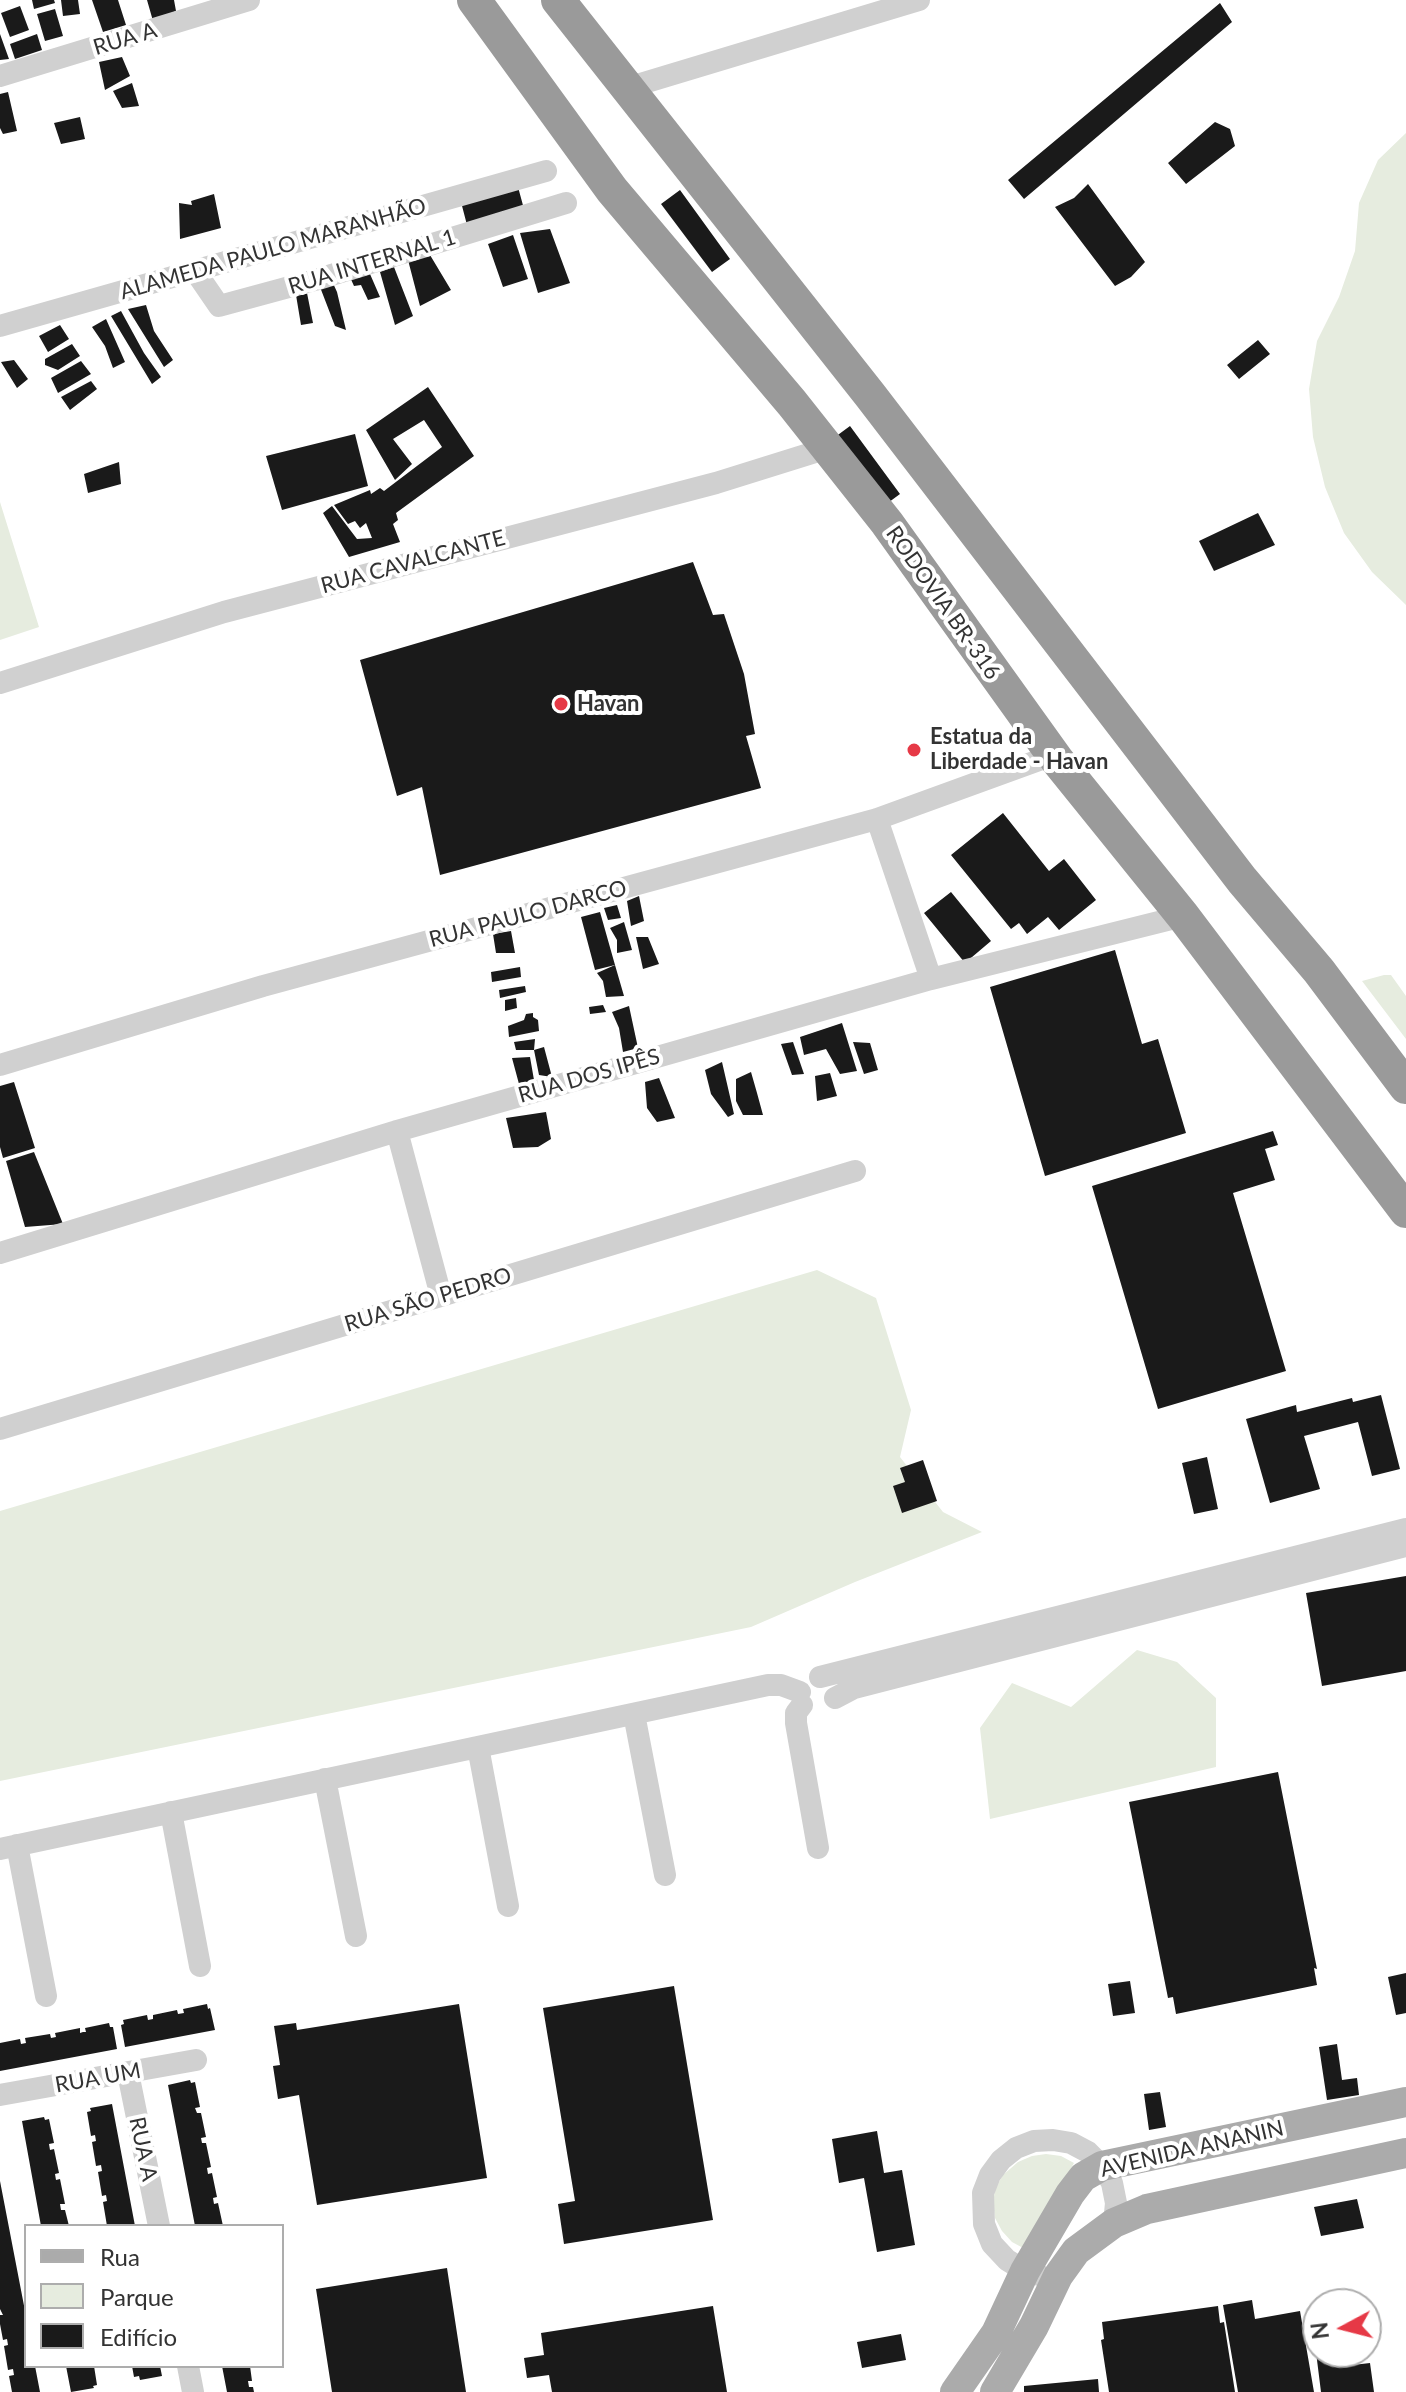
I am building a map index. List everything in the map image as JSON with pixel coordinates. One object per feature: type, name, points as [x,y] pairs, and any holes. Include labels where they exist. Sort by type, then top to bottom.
[{"type":"highway","name":"RODOVIA BR-316","points":[[474,0],[612,190],[887,523],[1053,755],[1183,916],[1406,1211]]},
{"type":"highway","points":[[558,0],[844,362],[1242,880],[1319,971],[1406,1087]]},
{"type":"main road","name":"AVENIDA ANANIN","points":[[955,2392],[996,2333],[1025,2271],[1083,2177],[1102,2166],[1406,2102]]},
{"type":"main road","points":[[995,2392],[1034,2326],[1058,2276],[1076,2251],[1114,2223],[1147,2209],[1406,2153]]},
{"type":"street","name":"RUA A","points":[[0,76],[249,0]]},
{"type":"street","points":[[627,88],[919,0]]},
{"type":"street","name":"ALAMEDA PAULO MARANHÃO","points":[[0,326],[546,171]]},
{"type":"street","name":"RUA INTERNAL 1","points":[[195,271],[219,306],[566,203]]},
{"type":"street","name":"RUA CAVALCANTE","points":[[0,683],[224,612],[716,483],[828,448]]},
{"type":"street","name":"RUA PAULO DARCO","points":[[0,1065],[263,986],[877,819],[1053,755]]},
{"type":"street","points":[[877,819],[931,979]]},
{"type":"street","name":"RUA DOS IPÊS","points":[[0,1253],[397,1131],[931,979],[1183,916]]},
{"type":"street","points":[[397,1131],[441,1296]]},
{"type":"street","name":"RUA SÃO PEDRO","points":[[0,1429],[855,1171]]},
{"type":"street","points":[[818,1848],[796,1723],[796,1713],[807,1680],[1406,1529]]},
{"type":"street","points":[[835,1698],[854,1688],[1406,1546]]},
{"type":"street","points":[[46,1996],[8,1847],[768,1685],[781,1685],[801,1699],[808,1710],[821,1712],[832,1705],[835,1698],[832,1685],[820,1677]]},
{"type":"street","points":[[634,1714],[665,1875]]},
{"type":"street","points":[[478,1747],[508,1906]]},
{"type":"street","points":[[325,1779],[356,1936]]},
{"type":"street","points":[[171,1812],[200,1966]]},
{"type":"street","name":"RUA UM","points":[[0,2095],[196,2060]]},
{"type":"street","name":"RUA A","points":[[128,2073],[159,2224]]},
{"type":"street","points":[[1058,2276],[1025,2271],[1007,2260],[992,2244],[984,2224],[983,2193],[990,2175],[1008,2154],[1034,2141],[1053,2140],[1071,2143],[1088,2152],[1102,2166],[1112,2183],[1116,2203],[1114,2223]]},
{"type":"street","points":[[188,2368],[193,2392]]},
{"type":"green space","points":[[1406,133],[1406,605],[1372,572],[1344,533],[1325,487],[1313,437],[1309,389],[1317,341],[1339,297],[1355,251],[1359,203],[1378,160]]},
{"type":"green space","points":[[0,502],[39,627],[0,640]]},
{"type":"green space","points":[[1391,975],[1406,996],[1406,1039],[1362,981]]},
{"type":"green space","points":[[817,1270],[876,1298],[911,1410],[900,1457],[943,1512],[982,1532],[751,1627],[0,1781],[0,1511]]},
{"type":"green space","points":[[1137,1650],[1177,1662],[1216,1698],[1216,1767],[990,1819],[980,1728],[1012,1683],[1071,1707]]},
{"type":"green space","points":[[1046,2154],[1061,2156],[1074,2163],[1025,2249],[1012,2242],[995,2218],[995,2189],[1003,2175],[1018,2162]]},
{"type":"building","points":[[32,0],[54,0],[55,3],[34,9]]},
{"type":"building","points":[[61,0],[78,0],[80,14],[63,16]]},
{"type":"building","points":[[92,0],[118,0],[126,25],[103,32]]},
{"type":"building","points":[[147,0],[174,0],[176,11],[153,21]]},
{"type":"building","points":[[1220,3],[1232,22],[1024,199],[1008,180]]},
{"type":"building","points":[[20,6],[29,30],[10,37],[1,13]]},
{"type":"building","points":[[55,9],[63,36],[45,41],[37,14]]},
{"type":"building","points":[[0,34],[9,59],[0,60]]},
{"type":"building","points":[[37,34],[42,50],[15,59],[10,44]]},
{"type":"building","points":[[122,57],[130,76],[105,90],[99,62]]},
{"type":"building","points":[[132,83],[139,106],[122,108],[113,91]]},
{"type":"building","points":[[8,92],[17,131],[3,134],[0,128],[0,94]]},
{"type":"building","points":[[80,117],[85,139],[61,144],[54,123]]},
{"type":"building","points":[[1215,122],[1230,129],[1235,146],[1186,184],[1168,163]]},
{"type":"building","points":[[1088,184],[1145,262],[1131,277],[1115,286],[1055,207],[1074,198]]},
{"type":"building","points":[[518,187],[524,209],[467,225],[461,202]]},
{"type":"building","points":[[680,190],[730,259],[712,272],[661,204]]},
{"type":"building","points":[[214,194],[221,228],[180,239],[179,203],[192,205],[191,201]]},
{"type":"building","points":[[550,229],[570,283],[538,293],[520,233]]},
{"type":"building","points":[[513,235],[528,279],[503,287],[488,244]]},
{"type":"building","points":[[430,255],[451,290],[420,306],[408,260]]},
{"type":"building","points":[[394,267],[413,316],[395,325],[380,272]]},
{"type":"building","points":[[370,274],[380,297],[368,300],[361,285],[354,286],[349,275]]},
{"type":"building","points":[[332,281],[346,330],[335,326],[320,287]]},
{"type":"building","points":[[306,288],[313,323],[301,325],[295,289]]},
{"type":"building","points":[[146,305],[154,331],[173,360],[164,367],[128,309]]},
{"type":"building","points":[[121,311],[161,377],[152,384],[111,316]]},
{"type":"building","points":[[106,319],[125,362],[113,368],[105,346],[92,327]]},
{"type":"building","points":[[60,325],[69,339],[48,352],[39,336]]},
{"type":"building","points":[[1258,340],[1270,354],[1239,379],[1227,365]]},
{"type":"building","points":[[72,344],[80,356],[58,370],[45,365],[45,359]]},
{"type":"building","points":[[14,360],[28,379],[17,388],[1,362]]},
{"type":"building","points":[[81,361],[91,374],[58,393],[51,378]]},
{"type":"building","points":[[91,381],[97,389],[70,410],[61,397]]},
{"type":"building","points":[[428,387],[474,456],[396,513],[398,520],[393,524],[400,542],[349,557],[323,513],[332,506],[357,539],[372,538],[366,523],[360,528],[355,521],[348,524],[334,505],[370,490],[371,494],[380,488],[384,491],[442,447],[424,420],[393,439],[412,464],[395,480],[366,430]]},
{"type":"building","points":[[850,426],[900,494],[881,508],[831,440]]},
{"type":"building","points":[[355,434],[368,486],[282,510],[266,456]]},
{"type":"building","points":[[119,462],[121,484],[88,493],[84,474]]},
{"type":"building","points":[[1258,513],[1275,545],[1214,571],[1199,541]]},
{"type":"building","name":"Havan","points":[[693,562],[713,615],[724,614],[744,674],[755,734],[746,736],[761,788],[440,875],[422,787],[397,796],[360,660]]},
{"type":"building","points":[[1003,813],[1049,871],[1064,859],[1096,900],[1059,930],[1048,917],[1027,934],[1019,923],[1011,929],[951,855]]},
{"type":"building","points":[[951,892],[991,941],[965,963],[924,913]]},
{"type":"building","points":[[639,896],[644,921],[631,926],[627,901]]},
{"type":"building","points":[[617,905],[621,918],[608,920],[604,908]]},
{"type":"building","points":[[600,912],[615,965],[595,970],[581,917]]},
{"type":"building","points":[[624,922],[632,950],[617,953],[617,940],[610,928]]},
{"type":"building","points":[[511,931],[515,953],[496,953],[493,934]]},
{"type":"building","points":[[636,937],[648,937],[659,964],[643,969]]},
{"type":"building","points":[[1115,950],[1142,1044],[1158,1039],[1186,1133],[1045,1176],[990,987]]},
{"type":"building","points":[[615,965],[624,996],[606,997],[603,981],[597,973]]},
{"type":"building","points":[[520,967],[521,977],[492,982],[491,972]]},
{"type":"building","points":[[525,986],[526,992],[500,998],[499,990]]},
{"type":"building","points":[[516,998],[517,1008],[505,1011],[505,1000]]},
{"type":"building","points":[[603,1005],[606,1012],[590,1014],[589,1007]]},
{"type":"building","points":[[629,1006],[638,1048],[623,1052],[619,1028],[612,1012]]},
{"type":"building","points":[[533,1013],[538,1020],[539,1031],[509,1037],[508,1026]]},
{"type":"building","points":[[842,1023],[857,1071],[840,1074],[826,1049],[804,1055],[800,1037]]},
{"type":"building","points":[[535,1039],[534,1050],[516,1050],[514,1042]]},
{"type":"building","points":[[793,1042],[804,1074],[792,1075],[781,1044]]},
{"type":"building","points":[[853,1042],[870,1043],[878,1070],[864,1074]]},
{"type":"building","points":[[544,1047],[552,1077],[539,1075],[534,1050]]},
{"type":"building","points":[[530,1057],[534,1080],[519,1084],[512,1058]]},
{"type":"building","points":[[722,1062],[734,1114],[728,1117],[711,1094],[705,1070]]},
{"type":"building","points":[[751,1072],[763,1115],[743,1115],[736,1101],[736,1079]]},
{"type":"building","points":[[830,1073],[837,1096],[817,1101],[815,1076]]},
{"type":"building","points":[[659,1078],[675,1118],[657,1122],[647,1108],[645,1082]]},
{"type":"building","points":[[14,1082],[35,1148],[3,1158],[0,1147],[0,1086]]},
{"type":"building","points":[[546,1112],[551,1139],[538,1147],[513,1148],[506,1118]]},
{"type":"building","points":[[1273,1131],[1278,1145],[1265,1149],[1275,1180],[1233,1193],[1286,1371],[1158,1409],[1092,1186]]},
{"type":"building","points":[[34,1152],[63,1224],[25,1227],[6,1161]]},
{"type":"building","points":[[1381,1395],[1400,1469],[1372,1476],[1358,1422],[1304,1436],[1320,1489],[1270,1503],[1246,1419],[1296,1405],[1297,1412],[1352,1398],[1353,1402]]},
{"type":"building","points":[[1207,1457],[1218,1509],[1194,1514],[1182,1463]]},
{"type":"building","points":[[923,1460],[937,1501],[902,1513],[893,1486],[905,1482],[900,1468]]},
{"type":"building","points":[[1406,1576],[1406,1671],[1322,1686],[1306,1593]]},
{"type":"building","points":[[1278,1772],[1317,1969],[1314,1968],[1317,1985],[1176,2014],[1173,1997],[1168,1998],[1129,1802]]},
{"type":"building","points":[[1406,1973],[1406,2013],[1396,2015],[1388,1977]]},
{"type":"building","points":[[1130,1981],[1135,2013],[1113,2016],[1108,1984]]},
{"type":"building","points":[[674,1986],[713,2220],[564,2244],[558,2204],[575,2201],[543,2008]]},
{"type":"building","points":[[207,2004],[215,2030],[125,2047],[123,2020],[147,2015],[148,2020],[153,2019],[153,2015],[177,2010],[178,2014],[184,2013],[183,2009]]},
{"type":"building","points":[[459,2004],[487,2178],[317,2205],[299,2095],[278,2099],[273,2066],[280,2065],[274,2026],[296,2023],[297,2030]]},
{"type":"building","points":[[109,2023],[113,2027],[117,2049],[0,2071],[0,2043],[20,2039],[21,2044],[26,2043],[25,2038],[50,2034],[51,2038],[56,2037],[55,2033],[80,2028],[80,2033],[86,2032],[85,2028]]},
{"type":"building","points":[[1337,2044],[1342,2080],[1357,2078],[1359,2095],[1327,2100],[1319,2047]]},
{"type":"building","points":[[190,2080],[191,2083],[195,2082],[200,2107],[195,2108],[197,2113],[201,2113],[206,2137],[201,2138],[202,2143],[206,2143],[211,2167],[207,2168],[208,2174],[212,2173],[217,2197],[213,2198],[214,2204],[218,2203],[223,2224],[195,2224],[168,2085]]},
{"type":"building","points":[[1160,2092],[1166,2127],[1149,2130],[1144,2094]]},
{"type":"building","points":[[112,2104],[135,2224],[107,2224],[103,2202],[107,2201],[106,2195],[102,2196],[98,2172],[102,2171],[101,2165],[96,2166],[92,2142],[96,2141],[95,2135],[91,2136],[87,2112],[91,2111],[90,2108]]},
{"type":"building","points":[[49,2119],[54,2143],[49,2144],[50,2150],[54,2149],[59,2173],[55,2174],[56,2180],[60,2179],[65,2204],[60,2204],[61,2210],[65,2210],[68,2224],[41,2224],[22,2121]]},
{"type":"building","points":[[877,2131],[884,2173],[902,2170],[915,2245],[877,2252],[864,2178],[839,2183],[832,2139]]},
{"type":"building","points":[[0,2181],[24,2306],[24,2368],[35,2368],[40,2392],[12,2392],[9,2376],[14,2375],[13,2369],[8,2370],[4,2346],[8,2345],[7,2339],[3,2340],[0,2315],[3,2315],[0,2309]]},
{"type":"building","points":[[1357,2199],[1364,2228],[1321,2236],[1314,2207]]},
{"type":"building","points":[[447,2268],[466,2392],[332,2392],[316,2289]]},
{"type":"building","points":[[1252,2300],[1255,2319],[1300,2311],[1302,2368],[1310,2368],[1314,2392],[1238,2392],[1223,2305]]},
{"type":"building","points":[[713,2306],[727,2392],[552,2392],[549,2375],[527,2378],[524,2358],[544,2355],[541,2333]]},
{"type":"building","points":[[1218,2306],[1220,2323],[1224,2322],[1235,2392],[1109,2392],[1101,2340],[1104,2339],[1102,2322]]},
{"type":"building","points":[[901,2334],[906,2360],[862,2368],[857,2342]]},
{"type":"building","points":[[66,2368],[94,2368],[97,2385],[71,2392]]},
{"type":"building","points":[[132,2368],[160,2368],[162,2376],[140,2380],[139,2376],[134,2377]]},
{"type":"building","points":[[222,2368],[250,2368],[252,2381],[248,2381],[254,2392],[227,2392]]},
{"type":"building","points":[[1318,2368],[1371,2368],[1374,2392],[1321,2392]]},
{"type":"building","points":[[1098,2379],[1099,2392],[1024,2392],[1024,2386]]},
{"type":"place","name":"Havan","points":[[561,704]]},
{"type":"place","name":"Estatua da Liberdade - Havan","points":[[914,750]]}]
